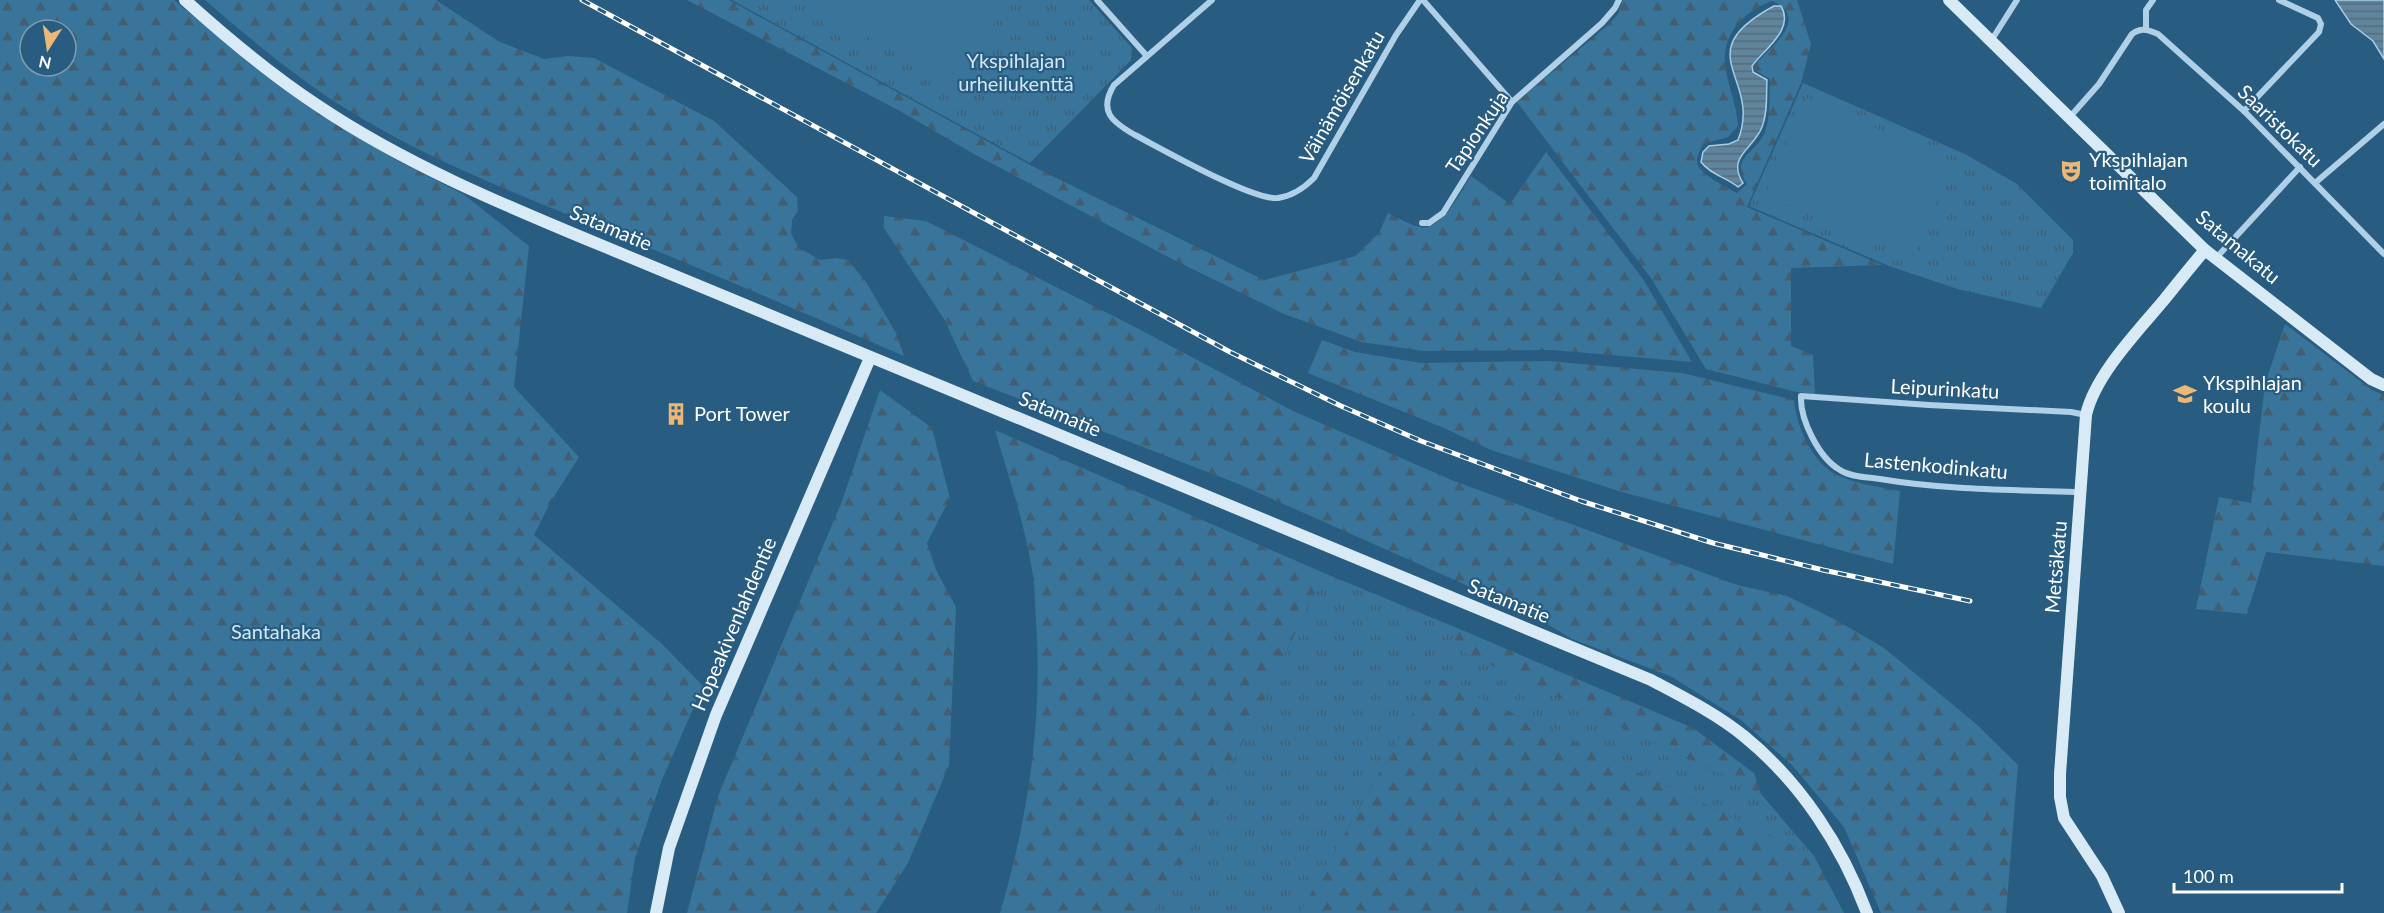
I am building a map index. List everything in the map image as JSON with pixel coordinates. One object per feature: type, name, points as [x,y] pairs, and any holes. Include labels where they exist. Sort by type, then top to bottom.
[{"type":"main road","name":"Satamatie","points":[[185,0],[241,48],[317,105],[411,160],[534,217],[1640,676],[1690,701],[1745,737],[1787,778],[1834,841],[1856,884],[1867,913]]},
{"type":"main road","name":"Satamakatu","points":[[1949,0],[2210,254],[2371,379],[2384,385]]},
{"type":"main road","name":"Metsäkatu","points":[[2119,913],[2102,876],[2069,827],[2060,797],[2086,415],[2096,387],[2134,336],[2210,254]]},
{"type":"main road","name":"Hopeakivenlahdentie","points":[[656,913],[669,848],[716,715],[870,358]]},
{"type":"street","points":[[1097,0],[1146,55],[1212,0]]},
{"type":"street","points":[[1421,0],[1512,102]]},
{"type":"street","name":"Väinämöisenkatu","points":[[1146,55],[1114,85],[1109,94],[1107,102],[1112,118],[1135,135],[1246,191],[1277,198],[1292,195],[1306,187],[1314,178],[1396,35],[1421,0]]},
{"type":"street","name":"Tapionkuja","points":[[1422,224],[1429,223],[1443,213],[1512,102],[1602,23],[1619,0]]},
{"type":"street","points":[[1991,42],[2017,0]]},
{"type":"street","points":[[2068,118],[2099,84],[2132,34],[2138,30],[2146,30],[2146,10],[2153,0]]},
{"type":"street","points":[[2244,111],[2319,32],[2321,24],[2318,18],[2279,0]]},
{"type":"street","name":"Saaristokatu","points":[[2146,30],[2158,34],[2170,43],[2244,111],[2384,254]]},
{"type":"street","points":[[2315,183],[2384,124]]},
{"type":"street","name":"Metsäkatu","points":[[2210,254],[2300,167]]},
{"type":"street","name":"Leipurinkatu","points":[[1801,396],[2071,412],[2086,415]]},
{"type":"street","name":"Lastenkodinkatu","points":[[1801,396],[1800,406],[1807,428],[1824,454],[1840,470],[1901,483],[2081,492]]},
{"type":"green space","name":"Santahaka","points":[[0,0],[174,0],[259,70],[337,124],[400,162],[463,194],[529,246],[514,387],[579,457],[550,503],[534,535],[662,644],[703,686],[661,782],[635,858],[627,913],[0,913]]},
{"type":"green space","points":[[205,0],[436,0],[498,41],[544,59],[568,56],[594,58],[714,121],[797,197],[798,211],[792,220],[791,233],[798,247],[820,260],[836,258],[848,260],[866,282],[896,333],[904,356],[516,193],[413,147],[348,110],[310,85]]},
{"type":"green space","points":[[687,0],[729,0],[1032,166],[1264,280],[1356,256],[1379,233],[1388,213],[1419,227],[1427,227],[1435,223],[1450,209],[1471,176],[1510,204],[1546,152],[1643,279],[1692,362],[1552,350],[1424,351],[1361,342],[1284,314],[1174,260],[974,154],[900,111]]},
{"type":"green space","name":"Ykspihlajan urheilukenttä","points":[[732,0],[1089,0],[1132,48],[1131,60],[1030,163]]},
{"type":"green space","points":[[808,0],[1007,0],[959,87],[806,4]]},
{"type":"green space","points":[[1623,0],[1797,0],[1811,44],[1801,83],[1747,207],[1882,265],[1791,268],[1791,346],[1813,355],[1815,394],[1797,392],[1706,369],[1651,278],[1517,102],[1618,14]],"holes":[[[1772,1],[1784,8],[1788,16],[1788,25],[1776,43],[1753,67],[1770,79],[1768,119],[1761,139],[1742,161],[1742,175],[1747,184],[1737,193],[1702,171],[1698,166],[1697,157],[1703,144],[1728,137],[1738,126],[1725,58],[1730,36],[1743,19],[1761,5]]]},
{"type":"green space","points":[[1803,83],[1967,155],[2017,184],[2073,240],[2073,253],[2041,308],[1958,289],[1889,266],[1749,206]]},
{"type":"green space","points":[[1807,98],[1954,162],[1912,259],[1765,195]]},
{"type":"green space","points":[[884,216],[926,221],[1135,327],[1293,411],[1454,481],[1737,585],[1787,596],[1836,620],[1884,648],[1975,723],[2018,765],[2006,913],[1881,913],[1844,827],[1792,765],[1741,720],[1670,676],[1572,639],[1529,613],[1241,485],[973,381],[944,319],[884,228]]},
{"type":"green space","points":[[2285,324],[2372,390],[2384,395],[2384,566],[2266,552],[2247,614],[2196,609],[2219,497],[2251,503],[2265,384]]},
{"type":"green space","points":[[1322,340],[1355,352],[1421,363],[1548,361],[1682,373],[1794,400],[1802,432],[1813,453],[1828,469],[1852,481],[1900,491],[1893,564],[1622,492],[1491,450],[1444,428],[1308,373]]},
{"type":"green space","points":[[880,390],[932,428],[950,498],[927,543],[936,570],[956,607],[949,765],[908,863],[876,913],[687,913],[718,796],[842,501]]},
{"type":"green space","points":[[995,430],[1324,573],[1192,847],[1153,913],[1000,913],[1026,805],[1035,732],[1038,658],[1030,556]]},
{"type":"green space","points":[[1324,573],[1457,628],[1450,645],[1761,794],[1814,856],[1434,676],[1300,913],[1153,913],[1192,847]]},
{"type":"green space","points":[[1457,628],[1693,728],[1754,773],[1761,794],[1449,645]]},
{"type":"green space","points":[[1434,676],[1814,856],[1844,913],[1300,913]]},
{"type":"shaded area","points":[[2335,0],[2384,0],[2384,59],[2373,41],[2351,24]]},
{"type":"shaded area","points":[[1774,6],[1781,6],[1784,23],[1776,39],[1752,66],[1753,72],[1767,80],[1766,109],[1758,135],[1739,159],[1739,174],[1743,183],[1738,187],[1709,170],[1701,162],[1703,152],[1709,146],[1729,144],[1738,140],[1743,118],[1742,99],[1730,53],[1734,38],[1748,23]]},
{"type":"railway","points":[[582,0],[1230,352],[1341,406],[1421,441],[1581,501],[1713,543],[1823,570],[1970,601]]},
{"type":"place","name":"Ykspihlajan toimitalo","points":[[2071,171]]},
{"type":"place","name":"Ykspihlajan koulu","points":[[2185,394]]},
{"type":"place","name":"Port Tower","points":[[676,414]]}]
